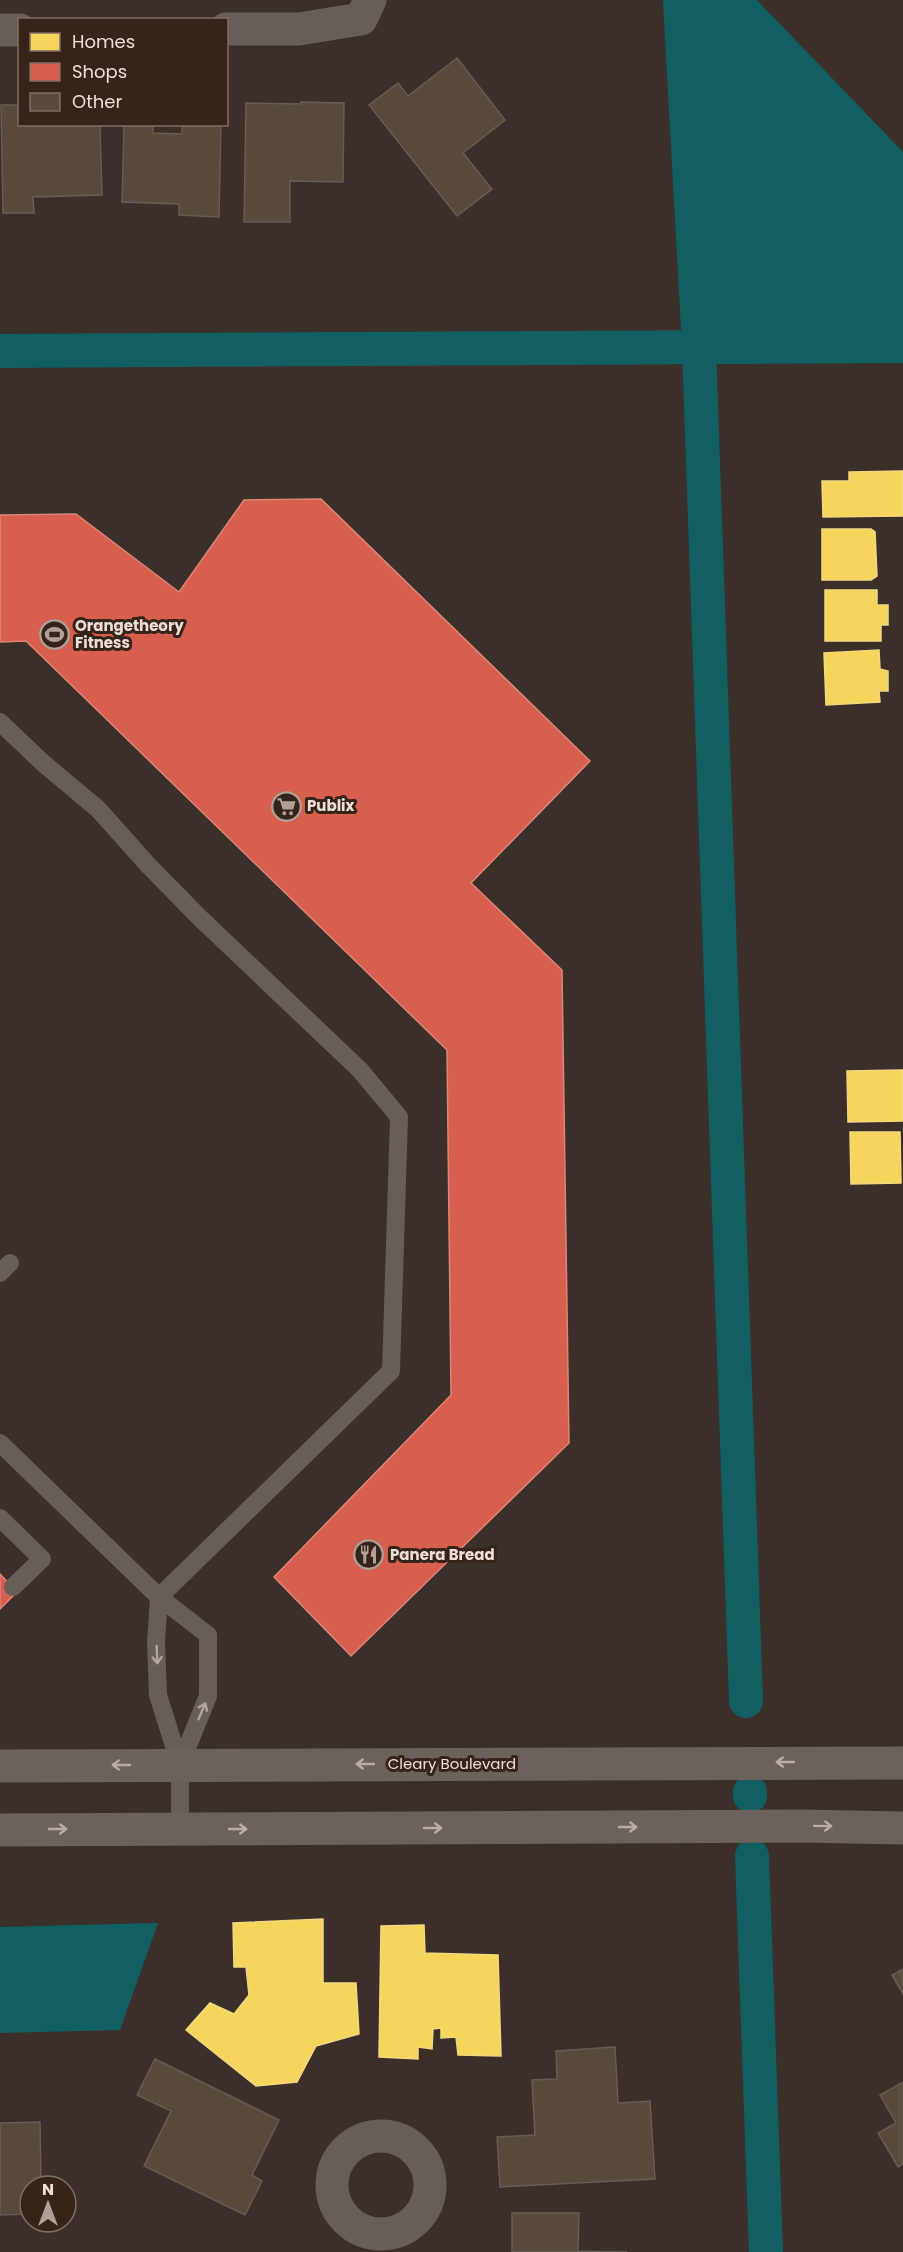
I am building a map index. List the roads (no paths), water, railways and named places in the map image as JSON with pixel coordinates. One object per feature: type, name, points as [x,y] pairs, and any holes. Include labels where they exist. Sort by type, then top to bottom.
[{"type":"street","points":[[228,29],[299,29],[365,9]]},
{"type":"street","points":[[0,30],[18,30]]},
{"type":"street","name":"Cleary Boulevard","points":[[0,1766],[903,1763]]},
{"type":"street","points":[[0,1830],[903,1827]]},
{"type":"lane","points":[[0,722],[98,810],[199,917],[360,1070],[399,1117],[391,1371],[159,1597],[156,1642],[158,1695],[180,1765],[180,1829]]},
{"type":"lane","points":[[0,1443],[159,1597],[208,1635],[208,1696],[180,1765]]},
{"type":"lane","points":[[0,1518],[42,1559],[13,1587]]},
{"type":"water","points":[[680,0],[757,0],[903,152],[903,346],[699,347]]},
{"type":"water","points":[[158,1923],[120,2030],[0,2033],[0,1927]]},
{"type":"waterway","points":[[680,0],[699,347],[746,1701]]},
{"type":"waterway","points":[[0,351],[903,346]]},
{"type":"waterway","points":[[752,1856],[766,2252]]},
{"type":"place","name":"Orangetheory Fitness","points":[[54,635]]},
{"type":"place","name":"Publix","points":[[286,806]]},
{"type":"place","name":"Panera Bread","points":[[369,1555]]}]
